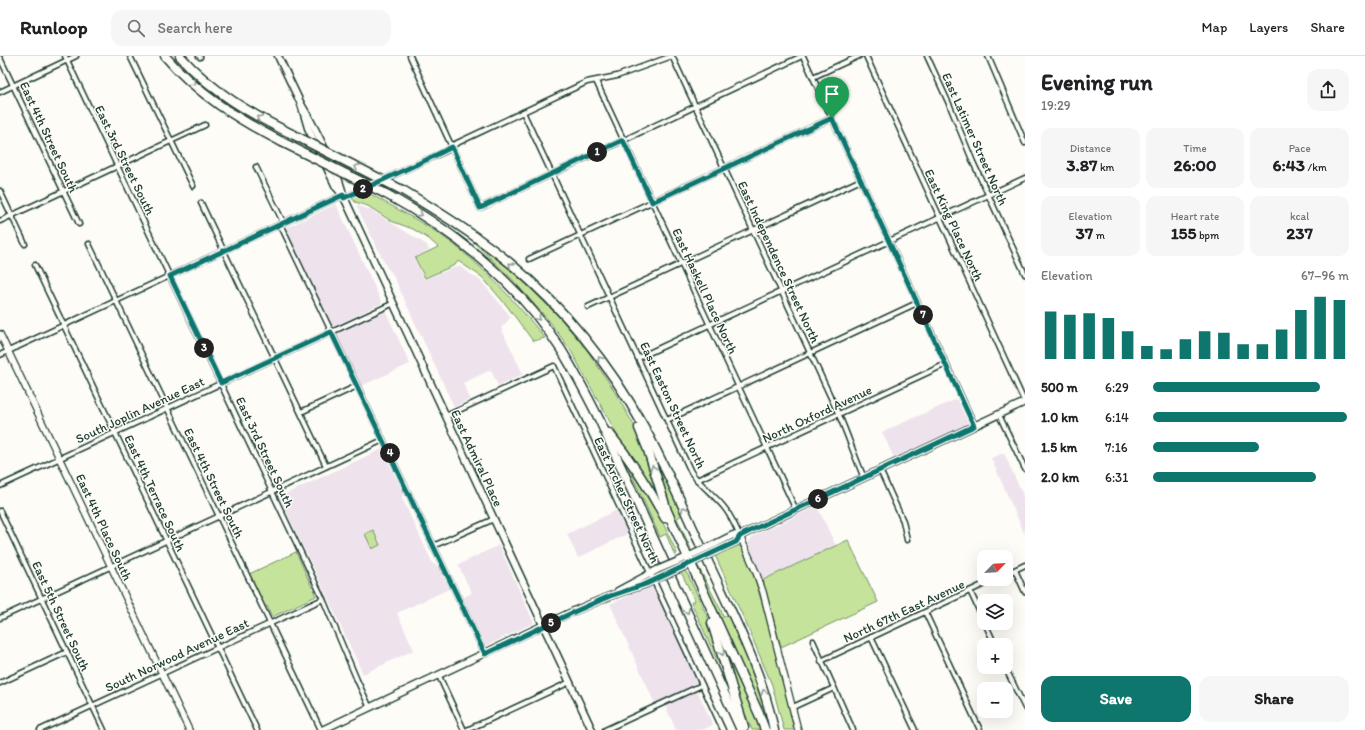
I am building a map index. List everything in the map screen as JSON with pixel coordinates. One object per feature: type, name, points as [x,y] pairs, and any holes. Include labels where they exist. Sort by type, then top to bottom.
[{"type":"highway","points":[[165,56],[192,83],[214,101],[282,142],[386,194],[419,213],[450,234],[513,288],[561,350],[577,376],[600,421],[741,730]]},
{"type":"highway","points":[[180,56],[204,80],[231,100],[264,121],[404,191],[441,213],[510,263],[575,328],[602,362],[622,391],[653,444],[748,649],[763,688],[774,730]]},
{"type":"highway","points":[[622,391],[644,440],[667,511],[718,637],[745,730]]},
{"type":"highway","points":[[600,421],[623,450],[672,531],[759,714],[765,730]]},
{"type":"main road","name":"East Admiral Place","points":[[278,56],[301,104],[308,128],[336,187],[344,196],[592,730]]},
{"type":"main road","points":[[610,596],[626,585],[676,562],[702,558],[736,542],[740,536],[1025,402]]},
{"type":"main road","points":[[322,730],[334,728],[370,708],[543,626],[610,596],[653,581],[679,569],[696,552],[733,535],[740,536]]},
{"type":"street","points":[[0,92],[66,58],[76,56]]},
{"type":"street","points":[[130,56],[192,186]]},
{"type":"street","points":[[410,56],[480,208],[803,56],[974,426]]},
{"type":"street","points":[[0,355],[282,223],[432,158],[455,144],[587,82],[617,76],[672,56]]},
{"type":"street","name":"East Independence Street North","points":[[672,56],[848,436],[864,478]]},
{"type":"street","points":[[813,77],[859,56]]},
{"type":"street","name":"East King Place North","points":[[866,56],[939,218],[1025,402]]},
{"type":"street","name":"East Latimer Street North","points":[[927,56],[973,162],[1025,274]]},
{"type":"street","points":[[988,56],[1025,143]]},
{"type":"street","name":"East 4th Street South","points":[[0,58],[79,224]]},
{"type":"street","name":"East 3rd Street South","points":[[66,58],[323,599],[370,708]]},
{"type":"street","name":"East Haskell Place North","points":[[596,81],[796,510]]},
{"type":"street","name":"East Easton Street North","points":[[523,112],[691,472],[724,507],[740,536],[763,592],[798,730]]},
{"type":"street","points":[[529,259],[832,118]]},
{"type":"street","points":[[0,221],[205,125]]},
{"type":"street","points":[[256,167],[331,332],[485,654]]},
{"type":"street","points":[[638,358],[1025,178]]},
{"type":"street","points":[[588,307],[861,180]]},
{"type":"street","points":[[0,191],[25,244]]},
{"type":"street","points":[[201,203],[326,466]]},
{"type":"street","name":"East 4th Street South","points":[[89,244],[322,730]]},
{"type":"street","name":"East 4th Terrace South","points":[[35,265],[257,730]]},
{"type":"street","name":"South Joplin Avenue East","points":[[0,486],[394,303]]},
{"type":"street","points":[[667,420],[917,303]]},
{"type":"street","name":"East 4th Place South","points":[[0,334],[189,730]]},
{"type":"street","name":"North Oxford Avenue","points":[[697,480],[946,364]]},
{"type":"street","name":"East Archer Street North","points":[[446,416],[554,366],[723,730]]},
{"type":"street","points":[[301,412],[357,386]]},
{"type":"street","points":[[999,415],[1025,469]]},
{"type":"street","points":[[0,618],[383,440]]},
{"type":"street","points":[[880,470],[903,521],[907,540]]},
{"type":"street","name":"East 5th Street South","points":[[0,511],[104,730]]},
{"type":"street","points":[[434,546],[494,519]]},
{"type":"street","points":[[1025,565],[1015,570],[1025,592]]},
{"type":"street","name":"North 67th East Avenue","points":[[822,660],[980,586]]},
{"type":"street","points":[[970,591],[977,606]]},
{"type":"street","name":"South Norwood Avenue East","points":[[40,730],[323,599]]},
{"type":"street","points":[[925,612],[980,730]]},
{"type":"street","points":[[871,637],[915,730]]},
{"type":"street","points":[[812,641],[853,730]]},
{"type":"street","points":[[0,683],[67,652]]},
{"type":"street","points":[[1008,674],[1025,708]]},
{"type":"street","points":[[439,676],[466,730],[570,682]]},
{"type":"street","points":[[605,730],[702,685]]},
{"type":"street","points":[[793,707],[834,688]]},
{"type":"shaded area","points":[[336,204],[382,303],[333,327],[286,228]]},
{"type":"shaded area","points":[[356,205],[371,210],[427,245],[429,250],[414,258],[424,279],[459,266],[481,281],[511,317],[501,328],[523,374],[498,386],[491,370],[463,383],[470,399],[454,407],[392,273],[387,268]]},
{"type":"shaded area","points":[[385,310],[410,364],[361,386],[336,333]]},
{"type":"shaded area","points":[[959,398],[970,423],[894,458],[882,432]]},
{"type":"shaded area","points":[[382,449],[403,492],[402,498],[433,564],[438,566],[449,589],[397,613],[414,650],[363,674],[279,497]]},
{"type":"shaded area","points":[[1004,453],[1025,500],[1025,535],[991,458]]},
{"type":"shaded area","points":[[817,506],[836,546],[763,580],[748,543],[753,536]]},
{"type":"shaded area","points":[[617,510],[629,533],[578,558],[567,534]]},
{"type":"shaded area","points":[[499,545],[534,623],[486,646],[462,598],[472,593],[458,565]]},
{"type":"shaded area","points":[[650,586],[654,587],[696,679],[696,684],[655,704],[610,604]]},
{"type":"shaded area","points":[[697,690],[713,725],[702,730],[676,730],[665,705]]},
{"type":"green space","points":[[362,192],[367,192],[413,218],[456,246],[496,283],[545,338],[533,341],[507,306],[482,277],[458,261],[455,265],[425,278],[415,258],[438,247],[429,239],[413,229],[391,221],[368,206],[355,202],[352,198],[353,196]]},
{"type":"green space","points":[[467,236],[506,266],[529,287],[560,318],[587,350],[612,387],[639,434],[664,508],[627,453],[571,351],[550,322],[511,278]]},
{"type":"green space","points":[[652,450],[682,515],[677,518],[691,549],[690,550],[674,520]]},
{"type":"green space","points":[[627,459],[654,504],[677,553],[675,556],[666,534],[660,537],[625,460]]},
{"type":"green space","points":[[373,530],[380,545],[372,549],[365,534]]},
{"type":"green space","points":[[848,540],[878,602],[781,647],[763,580]]},
{"type":"green space","points":[[738,545],[745,554],[761,600],[778,662],[794,730],[784,730],[772,685],[715,555]]},
{"type":"green space","points":[[296,552],[316,596],[272,617],[267,606],[265,607],[249,574]]},
{"type":"green space","points":[[698,566],[721,610],[723,617],[728,615],[758,684],[769,730],[767,730],[698,571]]},
{"type":"green space","points":[[681,572],[686,572],[688,575],[710,622],[730,689],[691,602],[695,601]]},
{"type":"green space","points":[[720,636],[762,730],[752,730],[738,697]]},
{"type":"route","points":[[832,118],[974,426],[752,530],[740,536],[736,542],[679,569],[646,584],[610,596],[485,654],[386,444],[331,332],[221,383],[170,276],[343,195],[344,198],[452,147],[480,208],[623,140],[652,202],[832,118]]}]
